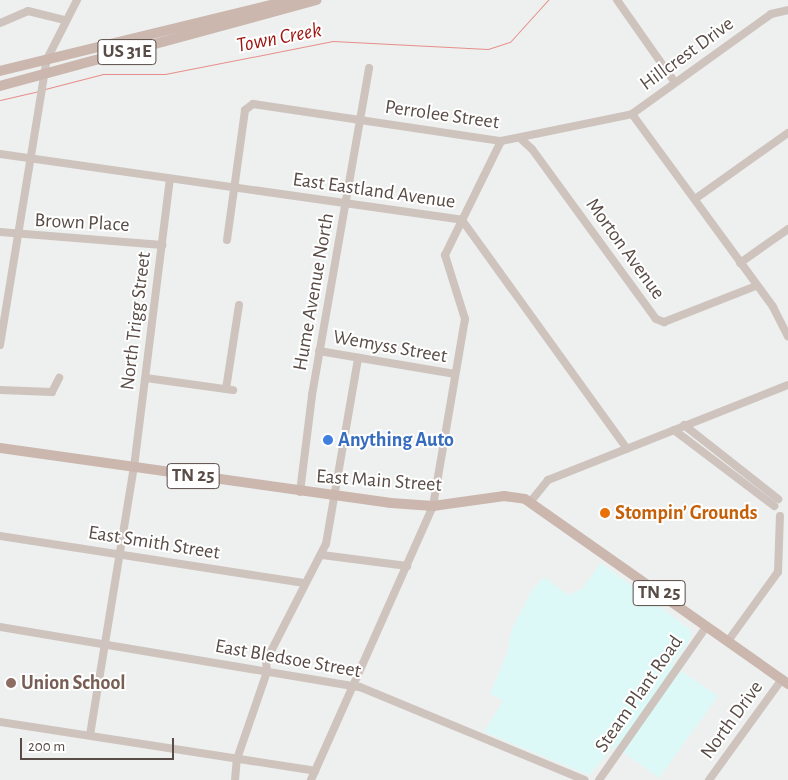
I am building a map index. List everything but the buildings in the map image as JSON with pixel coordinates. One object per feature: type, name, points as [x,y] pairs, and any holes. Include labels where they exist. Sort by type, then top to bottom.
[{"type":"main road","name":"US 31E","points":[[0,71],[291,0]]},
{"type":"main road","name":"US 31E","points":[[0,86],[45,79],[317,0]]},
{"type":"main road","name":"East Main Street","points":[[0,448],[300,492],[337,492],[433,506],[504,496],[531,501]]},
{"type":"main road","name":"TN 25","points":[[531,501],[785,682]]},
{"type":"street","points":[[0,345],[16,235],[48,59],[54,38],[63,20],[77,0]]},
{"type":"street","points":[[617,0],[674,81]]},
{"type":"street","name":"Hillcrest Drive","points":[[632,114],[674,81],[771,14],[788,10]]},
{"type":"street","points":[[0,24],[28,11],[63,20]]},
{"type":"street","name":"Hume Avenue North","points":[[300,492],[319,351],[347,203],[369,68]]},
{"type":"street","name":"Perrolee Street","points":[[234,187],[247,106],[253,104],[501,141],[632,114]]},
{"type":"street","points":[[632,114],[740,263],[788,336]]},
{"type":"street","points":[[695,199],[788,133]]},
{"type":"street","name":"Morton Avenue","points":[[520,138],[532,149],[656,319],[664,322],[756,286]]},
{"type":"street","points":[[311,780],[433,506],[454,374],[466,319],[445,254],[501,141]]},
{"type":"street","name":"East Eastland Avenue","points":[[0,154],[462,220],[627,449]]},
{"type":"street","name":"North Trigg Street","points":[[90,735],[134,467],[170,179]]},
{"type":"street","points":[[227,240],[234,187]]},
{"type":"street","points":[[740,263],[788,229]]},
{"type":"street","name":"Brown Place","points":[[0,232],[16,235],[162,245]]},
{"type":"street","points":[[146,378],[230,390],[239,305]]},
{"type":"street","name":"Wemyss Street","points":[[319,351],[454,374]]},
{"type":"street","points":[[235,780],[238,759],[267,672],[266,661],[302,583],[322,556],[337,492],[358,358]]},
{"type":"street","points":[[0,390],[52,392],[59,378]]},
{"type":"street","points":[[531,501],[548,480],[788,385]]},
{"type":"street","points":[[674,430],[776,502],[684,425]]},
{"type":"street","points":[[728,641],[778,572],[780,516]]},
{"type":"street","name":"East Smith Street","points":[[0,536],[302,583]]},
{"type":"street","points":[[322,556],[407,566]]},
{"type":"street","name":"East Bledsoe Street","points":[[0,627],[105,646],[353,685],[584,780]]},
{"type":"street","name":"Steam Plant Road","points":[[599,780],[706,627]]},
{"type":"street","name":"North Drive","points":[[709,780],[785,682]]},
{"type":"street","points":[[0,722],[315,771]]},
{"type":"shaded area","points":[[601,563],[691,630],[691,638],[672,665],[718,696],[659,778],[614,746],[589,775],[484,732],[503,701],[490,694],[507,654],[512,628],[533,589],[544,577],[568,595],[582,589]]},
{"type":"waterway","name":"Town Creek","points":[[45,89],[103,74],[165,74],[333,41],[488,49],[510,42],[548,0]]},
{"type":"waterway","name":"Town Creek","points":[[0,100],[38,91]]},
{"type":"place","name":"Anything Auto","points":[[328,440]]},
{"type":"place","name":"Stompin’ Grounds","points":[[605,513]]},
{"type":"place","name":"Union School","points":[[11,683]]}]
